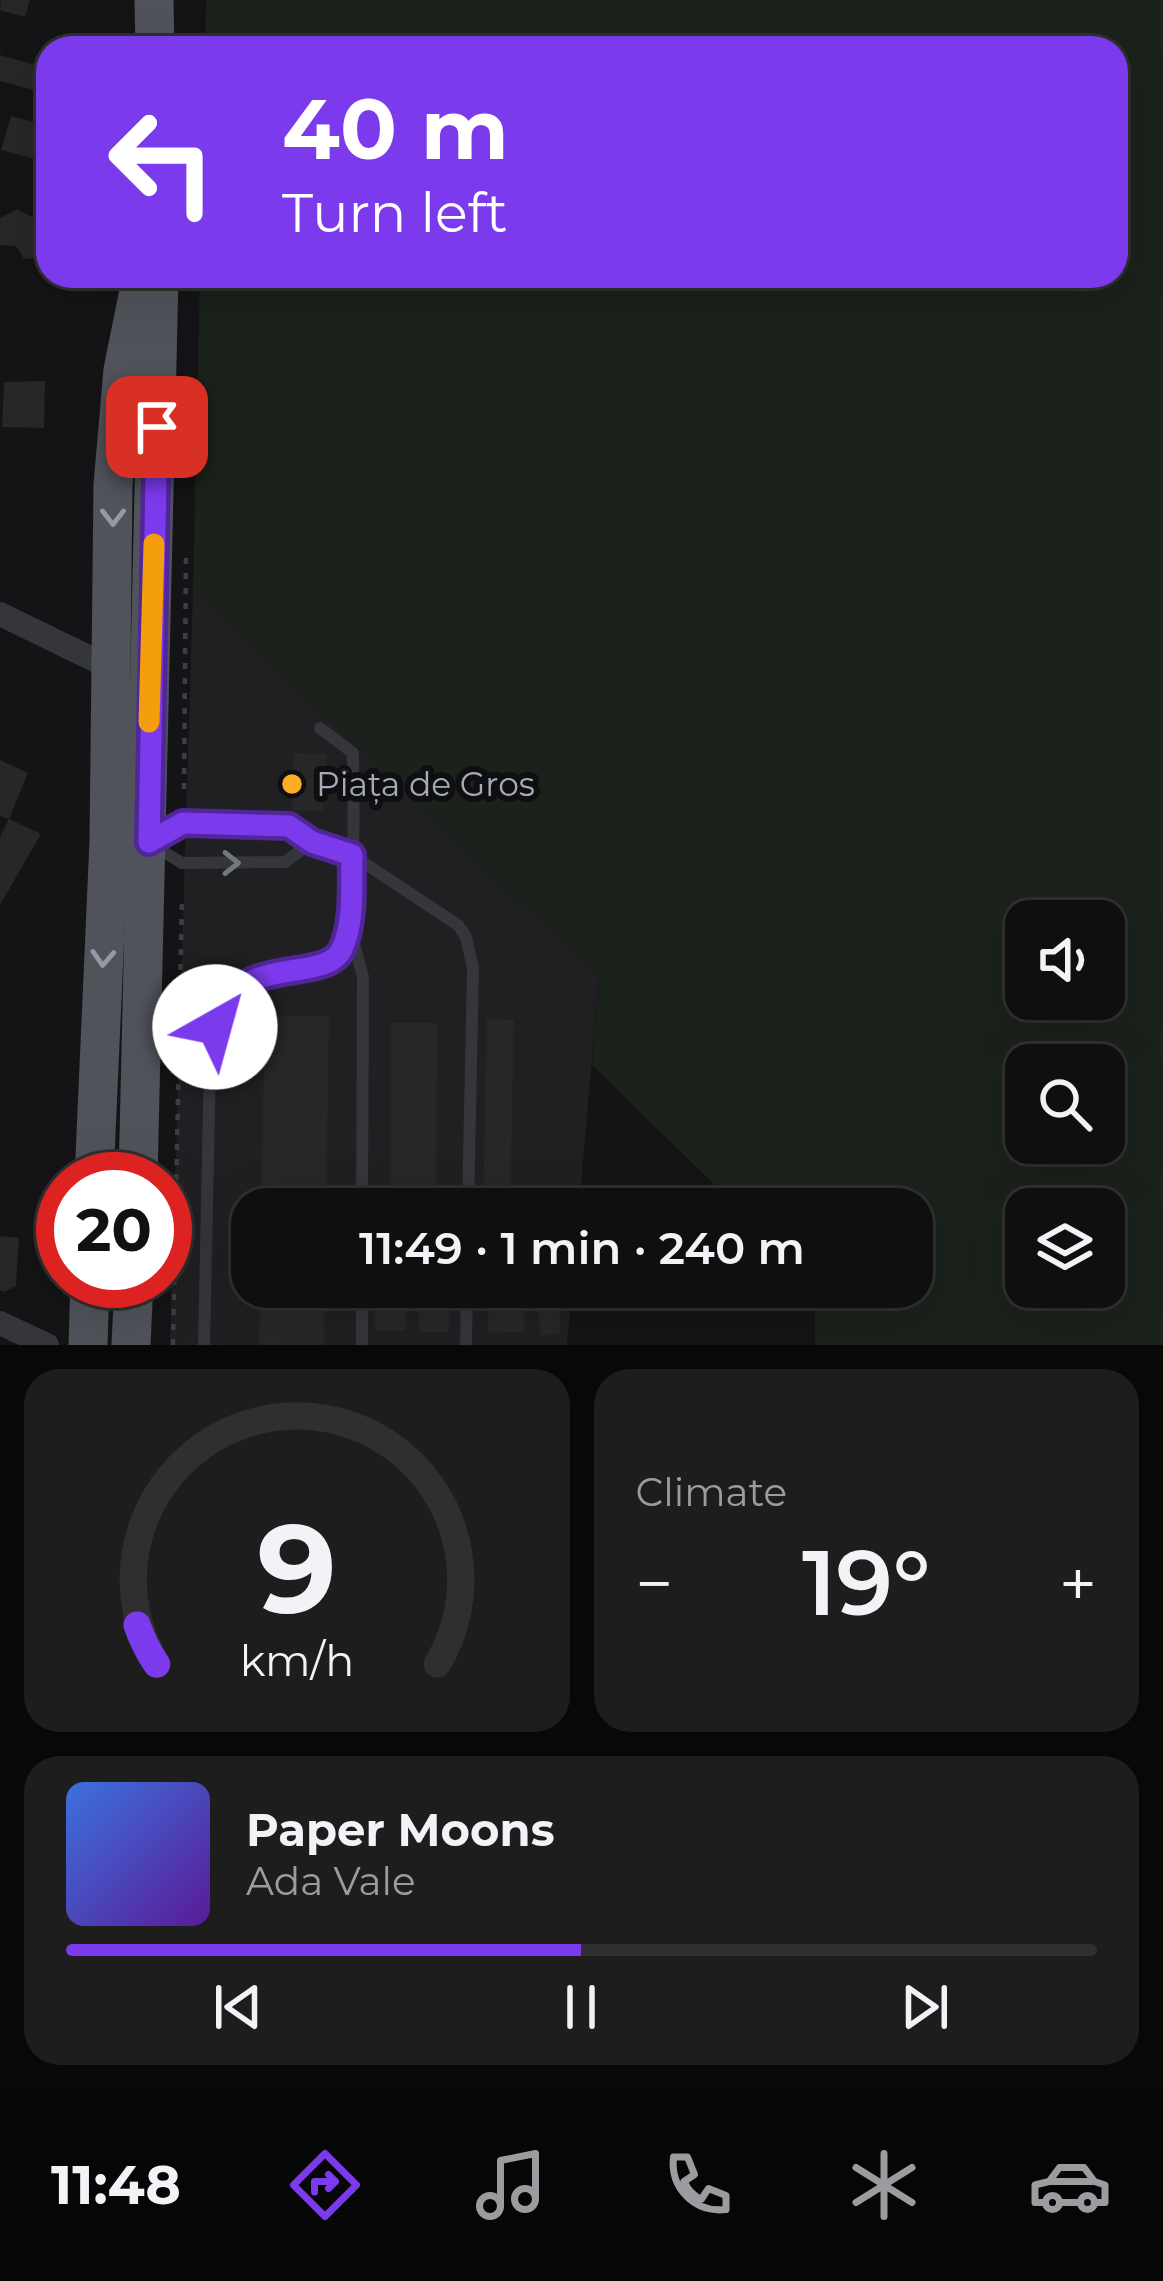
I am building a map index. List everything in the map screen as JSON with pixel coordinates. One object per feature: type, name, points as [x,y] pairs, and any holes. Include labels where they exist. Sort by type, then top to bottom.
[{"type":"main road","points":[[154,0],[155,36]]},
{"type":"main road","points":[[95,1152],[109,841],[113,485],[123,370],[140,288]]},
{"type":"main road","points":[[139,1152],[159,288]]},
{"type":"main road","points":[[88,1345],[89,1308]]},
{"type":"main road","points":[[131,1345],[133,1308]]},
{"type":"street","points":[[0,614],[113,670]]},
{"type":"street","points":[[0,1323],[47,1345]]},
{"type":"lane","points":[[204,1345],[210,1061],[215,1027],[226,1001],[244,983],[287,969],[326,965],[341,953],[349,925],[353,753],[320,728]]},
{"type":"lane","points":[[109,841],[149,842],[183,823],[289,826],[312,842],[352,855],[458,925],[471,952],[468,1188]]},
{"type":"lane","points":[[149,842],[182,863],[285,862],[312,842]]},
{"type":"lane","points":[[349,925],[363,977],[362,1188]]},
{"type":"lane","points":[[362,1308],[362,1345]]},
{"type":"lane","points":[[466,1345],[467,1308]]},
{"type":"path","points":[[173,1345],[182,897]]},
{"type":"shaded area","points":[[206,0],[1163,0],[1163,1345],[815,1345],[815,1308],[933,1308],[933,1188],[718,1188],[592,1065],[599,977],[193,590],[200,288],[1128,288],[1128,36],[205,36]]},
{"type":"shaded area","name":"Piața de Gros","points":[[193,590],[599,977],[581,1188],[231,1188],[231,1308],[570,1308],[567,1345],[170,1345],[171,1308],[192,1308],[192,1152],[176,1152]]},
{"type":"building","points":[[1,0],[30,0],[25,17],[0,10]]},
{"type":"building","points":[[0,55],[36,66],[36,91],[0,81]]},
{"type":"building","points":[[11,116],[36,123],[36,159],[1,150]]},
{"type":"building","points":[[17,209],[36,219],[36,258],[24,259],[16,246],[0,245],[0,218]]},
{"type":"building","points":[[45,381],[44,428],[2,427],[4,382]]},
{"type":"building","points":[[294,753],[326,754],[323,811],[292,810]]},
{"type":"building","points":[[0,760],[28,773],[9,819],[0,816]]},
{"type":"building","points":[[9,819],[41,834],[0,905],[0,837]]},
{"type":"building","points":[[265,1015],[329,1016],[326,1188],[261,1188]]},
{"type":"building","points":[[487,1019],[514,1020],[510,1188],[483,1188]]},
{"type":"building","points":[[391,1023],[437,1023],[436,1188],[391,1188]]},
{"type":"building","points":[[0,1236],[19,1238],[16,1286],[4,1292],[0,1290]]},
{"type":"building","points":[[260,1308],[325,1308],[324,1345],[259,1345]]},
{"type":"building","points":[[375,1308],[405,1308],[406,1331],[375,1331]]},
{"type":"building","points":[[419,1308],[449,1308],[449,1332],[419,1332]]},
{"type":"building","points":[[489,1308],[524,1308],[525,1332],[488,1333]]},
{"type":"building","points":[[538,1308],[559,1308],[560,1334],[540,1335]]},
{"type":"slow traffic","points":[[149,722],[154,544]]},
{"type":"place","name":"Piața de Gros","points":[[292,784]]},
{"type":"route","points":[[157,427],[149,842],[183,823],[289,826],[312,842],[352,855],[349,925],[341,953],[326,965],[287,969],[244,983],[226,1001],[215,1027]]}]
